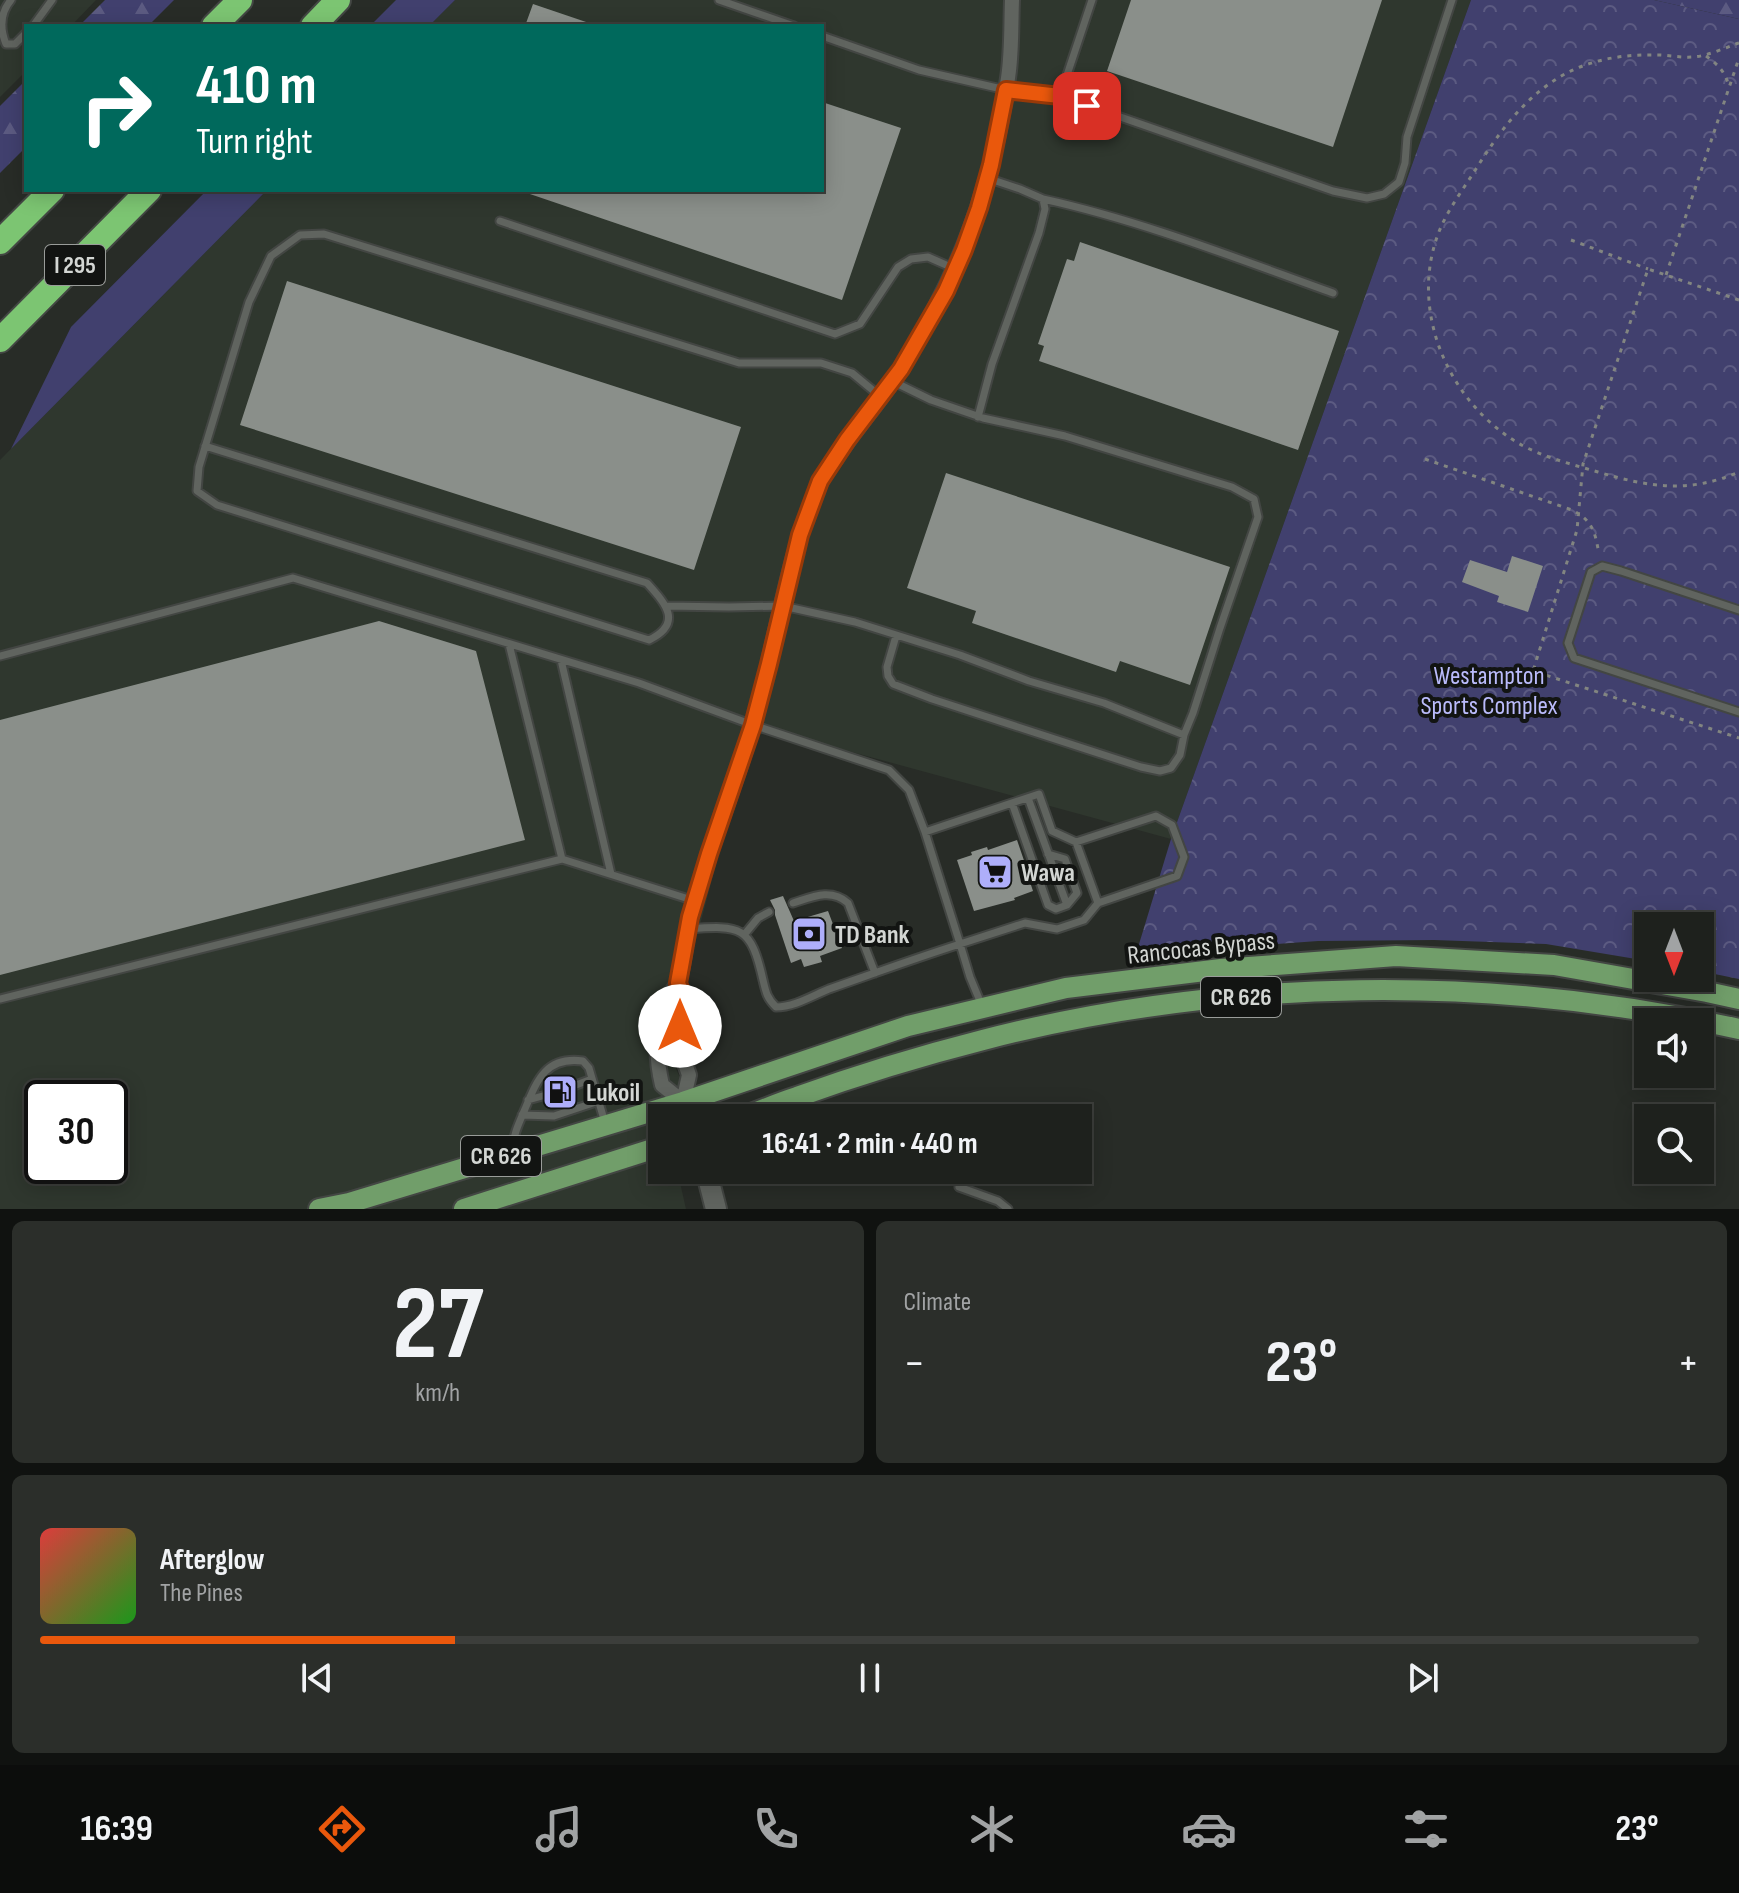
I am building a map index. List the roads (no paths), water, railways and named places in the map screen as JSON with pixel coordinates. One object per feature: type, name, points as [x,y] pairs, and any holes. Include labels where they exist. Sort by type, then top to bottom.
[{"type":"highway","points":[[216,24],[240,0]]},
{"type":"highway","points":[[315,24],[338,0]]},
{"type":"highway","name":"I 295","points":[[0,242],[50,192]]},
{"type":"highway","name":"I 295","points":[[0,340],[147,192]]},
{"type":"main road","name":"Rancocas Bypass","points":[[702,1104],[908,1026],[1066,988],[1221,969],[1396,956],[1554,965],[1739,999]]},
{"type":"main road","name":"Rancocas Bypass","points":[[778,1104],[890,1066],[985,1039],[1134,1009],[1236,997],[1341,991],[1475,993],[1610,1006],[1739,1029]]},
{"type":"main road","name":"CR 626","points":[[319,1209],[349,1203],[606,1125],[648,1117]]},
{"type":"main road","name":"CR 626","points":[[464,1209],[648,1150]]},
{"type":"main road","points":[[710,1184],[716,1209]]},
{"type":"street","points":[[680,1104],[662,1085],[656,1048],[659,1025],[669,996],[678,983],[695,901],[753,725],[800,535],[820,481],[881,397],[924,330],[955,268],[979,208],[1009,76],[1012,0]]},
{"type":"street","points":[[678,983],[684,999],[681,1052],[689,1075],[687,1104]]},
{"type":"lane","points":[[11,0],[4,8],[1,35],[6,44],[15,44],[24,35]]},
{"type":"lane","points":[[34,24],[52,0]]},
{"type":"lane","points":[[719,0],[788,24]]},
{"type":"lane","points":[[1060,96],[1092,0]]},
{"type":"lane","points":[[824,37],[919,70],[1006,90],[1060,96],[1333,191],[1367,198],[1384,194],[1399,182],[1405,163],[1407,137],[1452,0]]},
{"type":"lane","points":[[987,178],[1043,199],[1152,229],[1333,293]]},
{"type":"lane","points":[[978,417],[992,364],[1039,233],[1045,209],[1043,199]]},
{"type":"lane","points":[[500,221],[835,334],[860,324],[898,267],[911,259],[928,257],[955,268]]},
{"type":"lane","points":[[205,446],[647,583],[667,606],[668,624],[661,634],[649,640],[217,505],[197,491],[199,467],[205,446],[249,302],[271,256],[300,235],[324,234],[739,363],[821,363],[852,373],[881,397]]},
{"type":"lane","points":[[892,381],[931,400],[978,417],[1065,436],[1232,487],[1254,499],[1258,517],[1184,735],[1180,755],[1171,768],[1160,771],[1141,767],[893,684],[887,667],[896,636]]},
{"type":"lane","points":[[1739,610],[1602,566],[1591,572],[1568,643],[1574,658],[1739,712]]},
{"type":"lane","points":[[0,656],[293,578],[639,683],[889,770],[909,790],[983,1008]]},
{"type":"lane","points":[[667,606],[783,606],[855,622],[1104,703],[1184,735]]},
{"type":"lane","points":[[509,644],[562,859]]},
{"type":"lane","points":[[561,660],[611,874]]},
{"type":"lane","points":[[687,929],[715,927],[738,930],[750,940],[754,949],[766,996],[776,1007],[787,1007],[875,973],[1025,923],[1057,929],[1084,920],[1098,903],[1177,876],[1184,857],[1172,825],[1156,816],[1076,842],[1052,831],[1039,794],[925,832]]},
{"type":"lane","points":[[1028,798],[1067,905]]},
{"type":"lane","points":[[1012,803],[1048,905],[1056,909],[1067,905],[1077,893],[1065,859],[1048,854]]},
{"type":"lane","points":[[1134,823],[1138,834]]},
{"type":"lane","points":[[1104,833],[1108,844]]},
{"type":"lane","points":[[1076,842],[1098,903]]},
{"type":"lane","points":[[0,999],[562,859],[695,901]]},
{"type":"lane","points":[[1152,874],[1155,883]]},
{"type":"lane","points":[[1121,883],[1125,893]]},
{"type":"lane","points":[[793,903],[825,893],[841,897],[848,903],[875,973]]},
{"type":"lane","points":[[744,935],[758,918],[769,912]]},
{"type":"lane","points":[[512,1153],[513,1137],[538,1079],[550,1067],[572,1059],[583,1061],[589,1068],[606,1125]]},
{"type":"lane","points":[[568,1088],[592,1079]]},
{"type":"lane","points":[[528,1100],[546,1095]]},
{"type":"lane","points":[[522,1115],[554,1116],[599,1101]]},
{"type":"lane","points":[[959,1187],[998,1201],[1008,1209]]},
{"type":"place","name":"Wawa","points":[[995,872]]},
{"type":"place","name":"TD Bank","points":[[809,934]]},
{"type":"place","name":"Lukoil","points":[[560,1092]]},
{"type":"park label","name":"Westampton Sports Complex","points":[[1489,690]]}]
